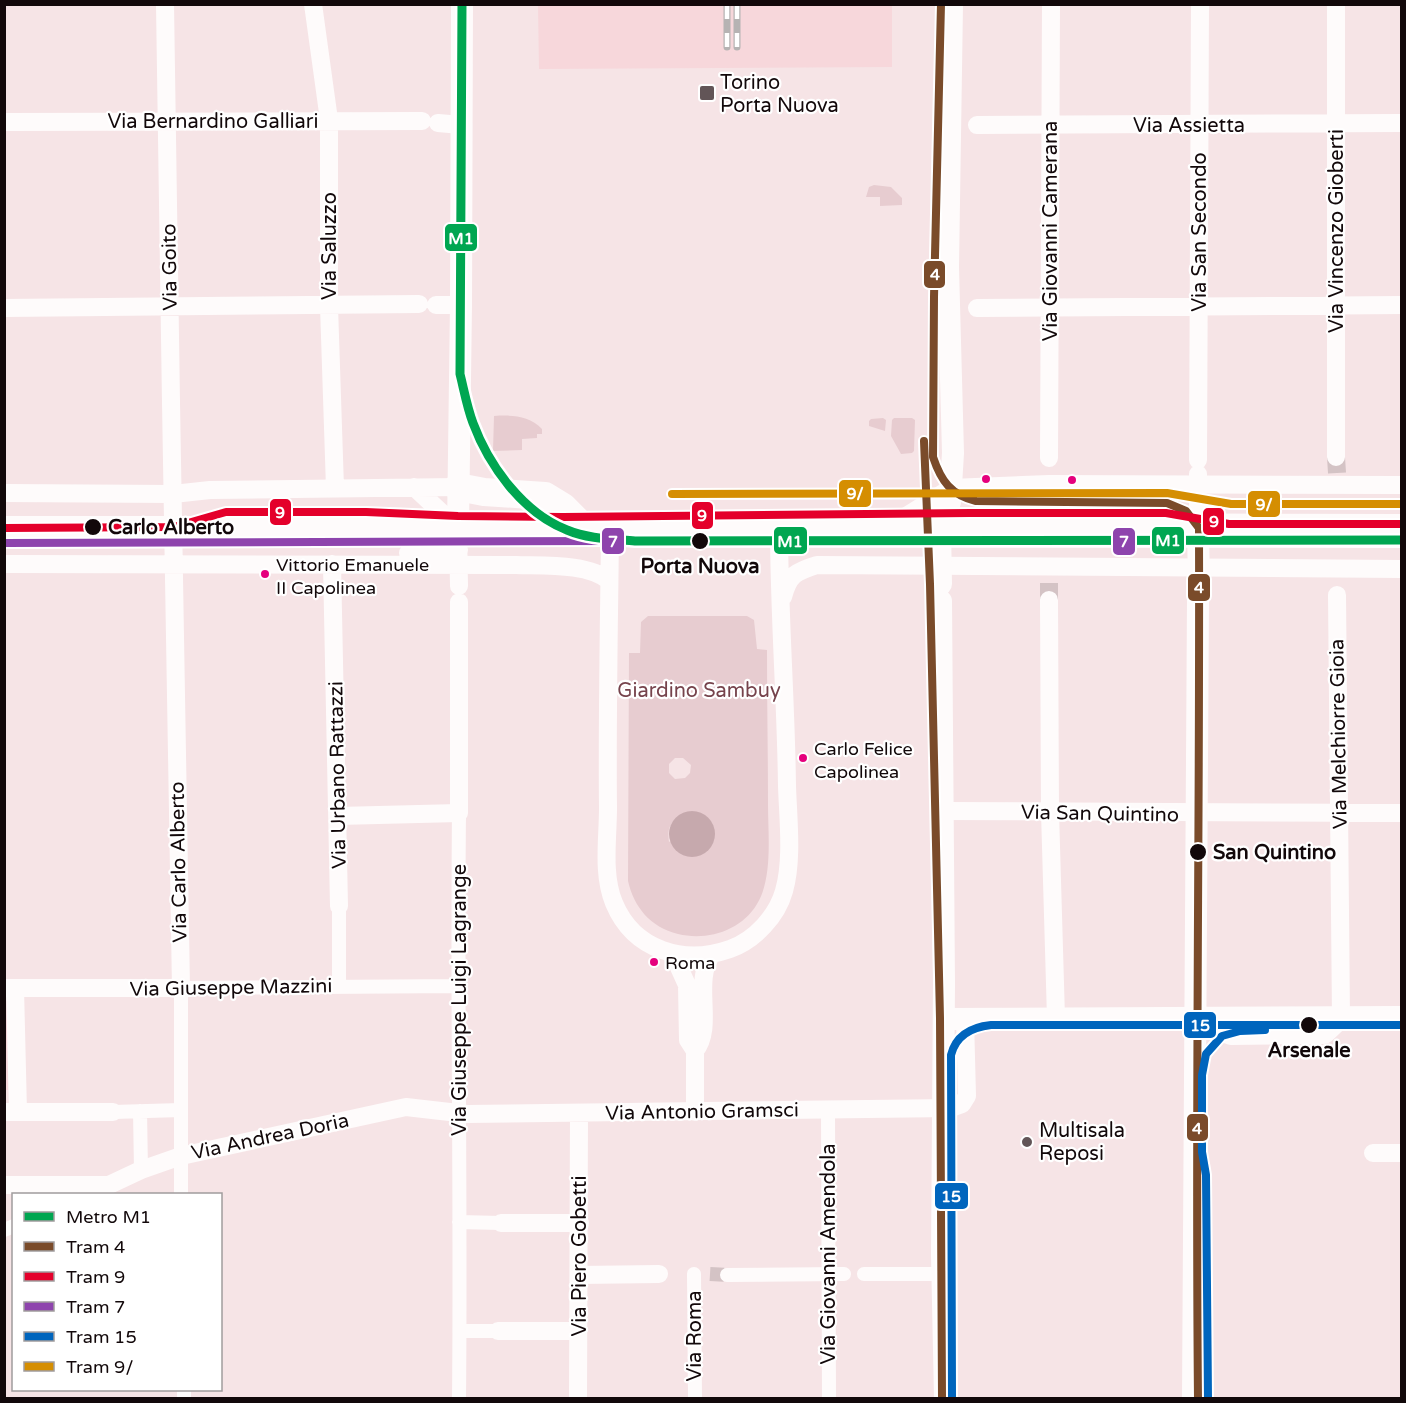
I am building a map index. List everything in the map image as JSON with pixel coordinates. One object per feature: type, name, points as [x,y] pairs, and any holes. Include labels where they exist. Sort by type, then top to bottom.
[{"type":"main road","points":[[458,487],[484,492],[545,496],[563,507],[583,527]]},
{"type":"main road","points":[[4,530],[173,530],[459,547],[583,527],[618,526],[1401,528]]},
{"type":"street","name":"Via Goito","points":[[165,4],[173,530]]},
{"type":"street","name":"Via Saluzzo","points":[[313,4],[329,120],[329,306],[335,488]]},
{"type":"street","points":[[459,547],[462,4]]},
{"type":"street","points":[[945,1398],[944,1108],[955,1019],[943,811],[940,528],[950,502],[963,308],[964,126],[952,4]]},
{"type":"street","name":"Via Giovanni Camerana","points":[[1049,472],[1052,4]]},
{"type":"street","name":"Via San Secondo","points":[[1198,528],[1200,4]]},
{"type":"street","name":"Via Vincenzo Gioberti","points":[[1336,4],[1337,472]]},
{"type":"street","name":"Via Bernardino Galliari","points":[[4,122],[329,120],[462,125]]},
{"type":"street","name":"Via Assietta","points":[[964,126],[1401,123]]},
{"type":"street","points":[[4,308],[461,305]]},
{"type":"street","points":[[963,308],[1401,305]]},
{"type":"street","points":[[889,527],[951,488],[1049,472],[1290,484],[1337,472],[1401,485]]},
{"type":"street","points":[[414,487],[459,547]]},
{"type":"street","points":[[4,493],[173,494],[210,490],[458,487]]},
{"type":"street","points":[[618,526],[612,529],[610,535],[609,883],[614,903],[629,927],[651,946],[673,954],[695,956],[734,948],[753,936],[775,911],[785,886],[788,828],[779,527]]},
{"type":"street","points":[[1193,1398],[1198,528]]},
{"type":"street","name":"Via Carlo Alberto","points":[[173,530],[181,988],[181,1193]]},
{"type":"street","points":[[4,564],[392,564],[411,551],[459,547],[597,572],[609,581]]},
{"type":"street","name":"Via Giuseppe Luigi Lagrange","points":[[459,547],[457,986],[460,1112],[459,1398]]},
{"type":"street","name":"Via Urbano Rattazzi","points":[[332,564],[338,816],[339,986]]},
{"type":"street","points":[[782,601],[786,584],[790,578],[796,573],[817,565],[941,584],[1337,582],[1401,569]]},
{"type":"street","name":"Via Melchiorre Gioia","points":[[1337,582],[1341,1017]]},
{"type":"street","points":[[1050,583],[1050,812],[1056,1018]]},
{"type":"street","name":"Via San Quintino","points":[[943,811],[1401,813]]},
{"type":"street","points":[[338,816],[459,813]]},
{"type":"street","points":[[673,954],[687,985],[688,1040],[695,1051],[695,1112]]},
{"type":"street","points":[[695,1051],[702,1042],[704,978],[708,959],[712,954]]},
{"type":"street","name":"Via Giuseppe Mazzini","points":[[10,988],[457,986]]},
{"type":"street","points":[[10,988],[11,1112],[181,1110]]},
{"type":"street","points":[[955,1019],[1401,1017]]},
{"type":"street","name":"Via Andrea Doria","points":[[90,1193],[141,1170],[181,1156],[406,1107],[460,1112]]},
{"type":"street","name":"Via Antonio Gramsci","points":[[460,1112],[695,1112],[944,1108]]},
{"type":"street","name":"Via Giovanni Amendola","points":[[828,1109],[829,1398]]},
{"type":"street","points":[[140,1111],[141,1170]]},
{"type":"street","name":"Via Piero Gobetti","points":[[573,1113],[574,1223],[579,1275],[573,1331],[578,1398]]},
{"type":"street","points":[[1373,1153],[1401,1153]]},
{"type":"street","points":[[4,1185],[110,1185]]},
{"type":"street","points":[[459,1222],[574,1223],[573,1331],[566,1398]]},
{"type":"street","points":[[579,1275],[659,1274]]},
{"type":"street","name":"Via Roma","points":[[694,1274],[694,1398]]},
{"type":"street","points":[[727,1275],[844,1274]]},
{"type":"street","points":[[864,1275],[943,1274]]},
{"type":"street","points":[[460,1331],[573,1331]]},
{"type":"shaded area","points":[[538,5],[892,5],[892,67],[539,69]]},
{"type":"shaded area","points":[[692,811],[701,812],[709,817],[714,825],[714,843],[709,851],[701,856],[692,857],[683,856],[675,851],[670,843],[669,834],[670,825],[675,817],[683,812]]},
{"type":"shaded area","points":[[4,1001],[7,1001],[8,1090],[4,1090]]},
{"type":"green space","points":[[874,185],[891,187],[902,198],[902,205],[880,206],[880,197],[866,197],[869,187]]},
{"type":"green space","points":[[494,416],[526,418],[542,429],[542,434],[537,434],[537,438],[522,439],[522,450],[493,451]]},
{"type":"green space","points":[[894,418],[915,420],[914,451],[912,453],[901,454],[891,436]]},
{"type":"green space","points":[[871,419],[886,420],[885,431],[869,426]]},
{"type":"green space","name":"Giardino Sambuy","points":[[648,616],[747,616],[754,620],[757,649],[767,650],[768,869],[762,893],[750,913],[733,927],[712,935],[678,934],[651,921],[634,899],[628,881],[629,653],[640,653],[641,622]],"holes":[[[675,758],[683,758],[691,765],[690,773],[685,778],[675,779],[669,773],[669,764]],[[692,811],[707,817],[669,842],[669,829],[673,822]]]},
{"type":"tunnel","points":[[1336,457],[1337,473]]},
{"type":"tunnel","points":[[1049,583],[1049,600]]},
{"type":"tunnel","points":[[710,1274],[727,1275]]},
{"type":"railway","points":[[727,4],[727,47]]},
{"type":"railway","points":[[737,4],[737,47]]},
{"type":"metro line","name":"M1","points":[[462,4],[460,374],[471,417],[488,455],[509,486],[522,500],[551,522],[583,535],[635,541],[1402,540]]},
{"type":"tram line","name":"4","points":[[941,4],[934,297],[933,457],[940,473],[954,491],[976,501],[1167,503],[1186,511],[1199,528],[1198,1398]]},
{"type":"tram line","name":"4","points":[[924,441],[930,584],[940,1018],[942,1398]]},
{"type":"tram line","name":"9/","points":[[672,494],[1167,493],[1231,504],[1402,504]]},
{"type":"tram line","name":"9","points":[[4,528],[174,527],[226,512],[366,512],[563,517],[1166,513],[1229,524],[1402,524]]},
{"type":"tram line","name":"7","points":[[4,543],[1402,542]]},
{"type":"tram line","name":"15","points":[[952,1398],[951,1055],[961,1037],[971,1030],[991,1025],[1402,1025]]},
{"type":"tram line","name":"15","points":[[1208,1398],[1206,1175],[1202,1152],[1202,1075],[1206,1054],[1222,1036],[1240,1031],[1265,1030]]},
{"type":"place","name":"Torino Porta Nuova","points":[[707,93]]},
{"type":"place","name":"Carlo Alberto","points":[[93,527]]},
{"type":"place","name":"Porta Nuova","points":[[700,541]]},
{"type":"place","name":"Vittorio Emanuele II Capolinea","points":[[265,574]]},
{"type":"place","name":"Carlo Felice Capolinea","points":[[803,758]]},
{"type":"place","name":"San Quintino","points":[[1198,852]]},
{"type":"place","name":"Roma","points":[[654,962]]},
{"type":"place","name":"Arsenale","points":[[1309,1025]]},
{"type":"place","name":"Multisala Reposi","points":[[1027,1142]]}]
